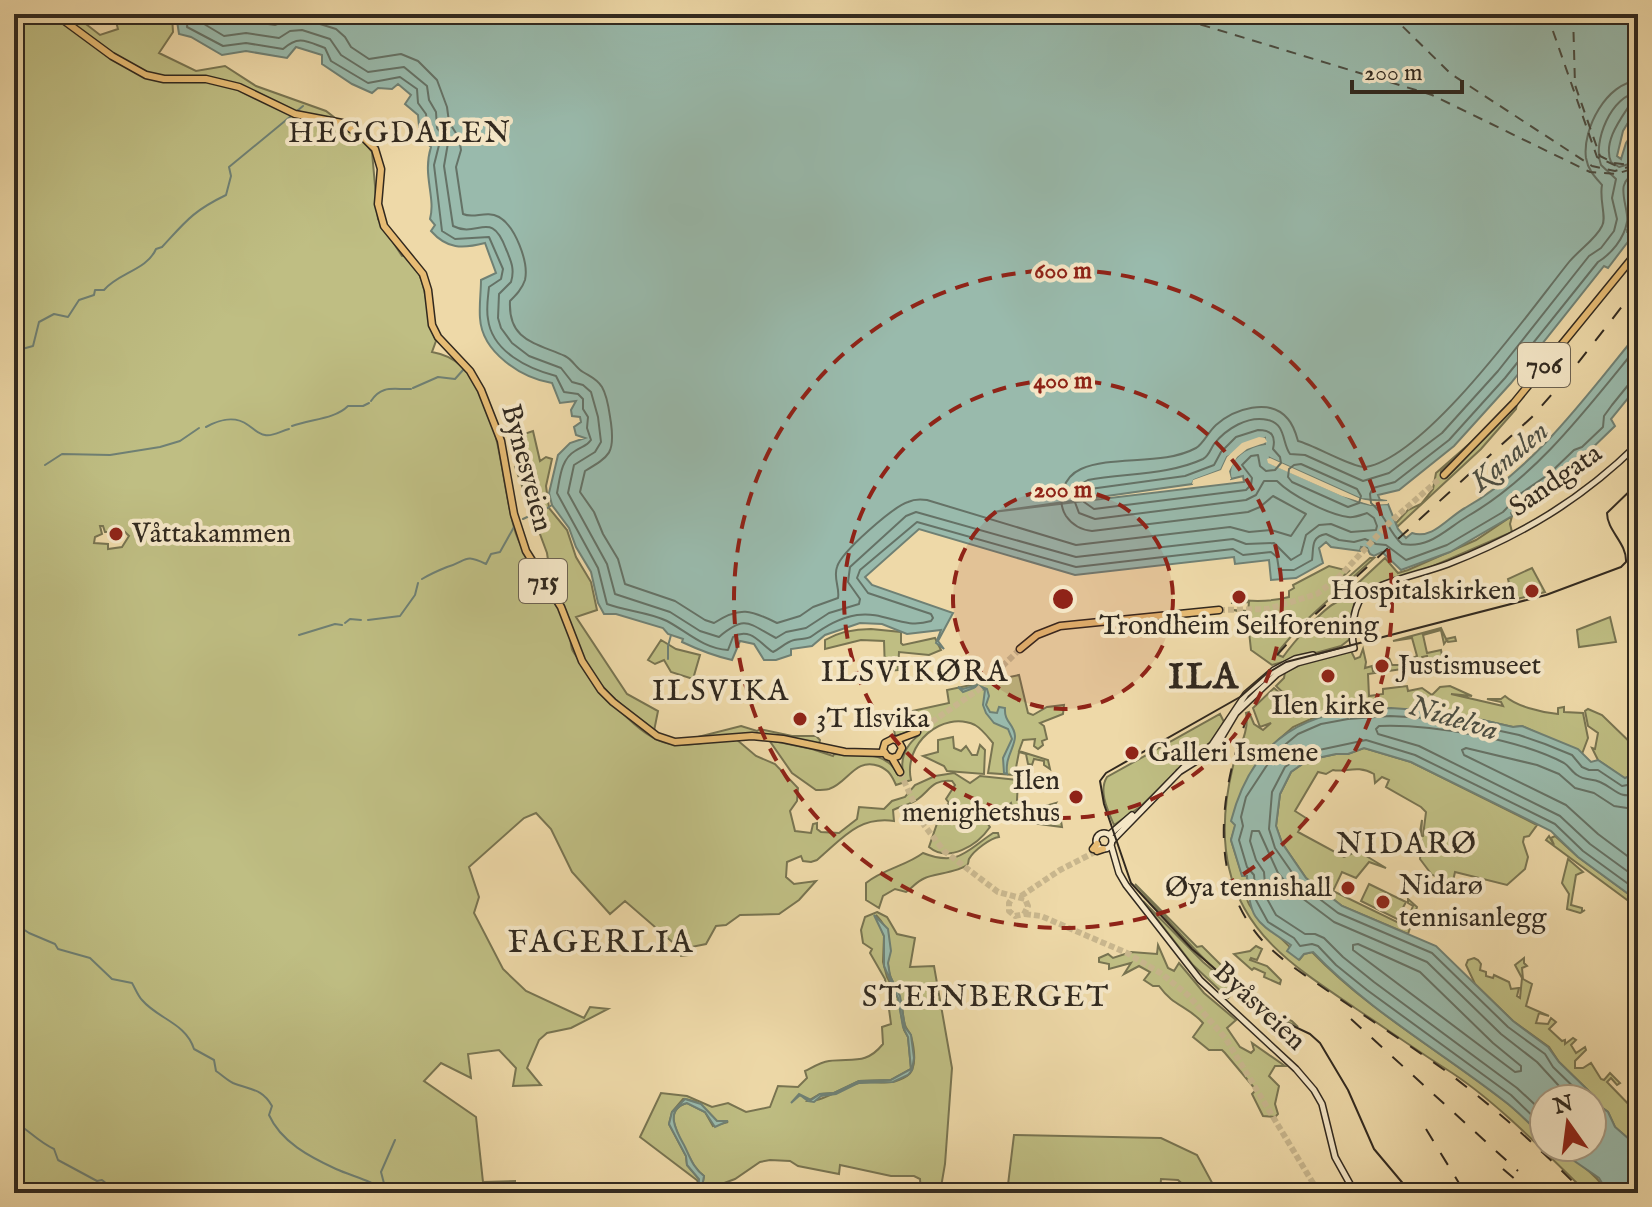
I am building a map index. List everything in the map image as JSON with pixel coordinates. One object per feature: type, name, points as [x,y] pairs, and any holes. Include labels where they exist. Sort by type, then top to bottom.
[{"type":"main road","name":"Bynesveien","points":[[55,14],[112,56],[150,76],[164,79],[202,78],[239,87],[295,114],[342,123],[375,149],[380,162],[377,202],[381,217],[394,240],[413,258],[423,274],[432,325],[438,337],[479,384],[501,441],[522,541],[532,564],[561,607],[582,661],[605,694],[651,732],[669,741],[752,736],[845,752],[871,752],[884,749],[890,740],[896,740]]},
{"type":"main road","name":"706","points":[[1444,475],[1514,403],[1638,251]]},
{"type":"main road","name":"Sandgata","points":[[1353,646],[1358,602],[1367,592],[1450,563],[1542,520],[1594,484],[1638,444]]},
{"type":"main road","points":[[1068,627],[1020,649],[1040,633],[1068,627],[1219,610]]},
{"type":"main road","points":[[1179,772],[1212,745],[1233,710],[1251,689],[1274,670],[1287,663],[1353,646]]},
{"type":"main road","points":[[1179,772],[1203,760],[1214,750],[1235,715],[1275,676],[1292,665],[1353,646]]},
{"type":"main road","points":[[895,757],[917,732],[896,740],[902,748]]},
{"type":"main road","points":[[884,749],[895,757],[899,771]]},
{"type":"main road","name":"Byåsveien","points":[[1179,772],[1103,845],[1126,885],[1200,980],[1296,1069],[1314,1090],[1322,1104],[1335,1157],[1355,1193]]},
{"type":"shaded area","points":[[14,14],[73,14],[100,35],[118,29],[114,14],[169,14],[172,16],[173,32],[159,53],[196,71],[225,66],[256,86],[326,111],[362,139],[372,152],[378,219],[402,256],[407,255],[420,276],[436,341],[432,352],[455,361],[472,378],[485,401],[520,544],[562,614],[573,651],[602,690],[639,728],[672,744],[736,739],[756,756],[775,764],[798,788],[797,801],[790,811],[795,831],[811,833],[813,824],[817,823],[817,829],[821,832],[839,833],[857,819],[859,807],[884,809],[892,801],[905,797],[915,785],[935,776],[954,773],[970,783],[980,776],[1018,780],[1017,800],[1028,802],[1028,811],[1056,803],[1052,809],[1045,809],[1044,820],[1061,821],[1062,827],[1024,822],[1017,818],[1021,807],[1012,807],[1011,803],[1005,808],[1007,814],[1000,812],[990,817],[987,823],[990,827],[970,846],[953,853],[937,852],[929,847],[941,812],[949,803],[946,799],[955,785],[952,781],[940,782],[915,801],[893,810],[894,821],[881,820],[860,826],[817,860],[803,861],[801,856],[787,862],[786,877],[794,884],[816,881],[799,900],[779,914],[740,915],[726,925],[716,926],[706,944],[691,947],[688,955],[681,956],[677,946],[625,901],[610,914],[572,872],[551,829],[536,813],[524,818],[469,867],[479,897],[474,913],[503,969],[526,991],[584,1018],[590,1007],[608,1009],[571,1028],[547,1033],[539,1040],[527,1068],[541,1085],[513,1086],[516,1068],[499,1050],[468,1054],[471,1078],[441,1063],[424,1081],[476,1117],[483,1182],[515,1181],[515,1193],[14,1193]],"holes":[[[100,526],[105,532],[121,528],[129,536],[122,547],[108,549],[108,544],[94,543],[95,537],[102,534]]]},
{"type":"shaded area","points":[[1517,403],[1516,409],[1481,449],[1397,527],[1396,523],[1408,510],[1421,504],[1433,489],[1436,473],[1484,431],[1441,471],[1441,475],[1447,477]]},
{"type":"shaded area","points":[[533,431],[540,461],[546,457],[552,459],[546,486],[549,508],[567,530],[576,557],[591,582],[597,610],[576,617],[627,694],[658,711],[654,731],[595,678],[581,655],[554,592],[563,592],[551,580],[547,553],[515,467],[521,463],[512,438]]},
{"type":"shaded area","points":[[1512,516],[1512,532],[1431,567],[1366,589],[1354,604],[1350,639],[1341,646],[1272,665],[1251,650],[1247,613],[1233,610],[1248,611],[1249,602],[1232,603],[1233,590],[1234,599],[1241,600],[1268,601],[1289,597],[1293,585],[1329,566],[1349,571],[1332,586],[1335,589],[1370,558],[1374,558],[1300,626],[1276,654],[1283,657],[1316,619],[1357,589],[1355,586],[1385,558],[1398,573],[1408,570],[1476,540]]},
{"type":"shaded area","points":[[1532,568],[1545,592],[1513,600],[1508,579]]},
{"type":"shaded area","points":[[1610,617],[1616,642],[1579,647],[1577,630]]},
{"type":"shaded area","points":[[1441,628],[1446,639],[1455,637],[1456,641],[1447,640],[1444,644],[1441,630],[1423,635],[1427,653],[1441,650],[1443,661],[1428,662],[1427,656],[1422,657],[1423,668],[1427,671],[1405,670],[1415,667],[1413,658],[1417,656],[1412,638],[1393,641]]},
{"type":"shaded area","points":[[871,629],[901,632],[903,645],[935,638],[941,650],[929,655],[899,652],[898,670],[885,671],[884,641],[861,640],[825,649],[825,640],[830,637]]},
{"type":"shaded area","points":[[661,640],[676,649],[700,655],[693,679],[671,672],[664,660],[655,664],[648,660]]},
{"type":"shaded area","points":[[1363,649],[1365,668],[1372,666],[1373,671],[1389,668],[1389,658],[1392,665],[1399,665],[1402,669],[1368,674],[1369,696],[1383,694],[1383,689],[1407,686],[1408,691],[1422,688],[1432,695],[1440,687],[1450,686],[1472,696],[1451,694],[1503,706],[1501,702],[1487,699],[1505,696],[1515,703],[1543,712],[1558,714],[1558,708],[1564,707],[1564,712],[1583,713],[1588,738],[1582,754],[1522,726],[1513,727],[1447,712],[1384,709],[1311,719],[1293,727],[1269,748],[1253,769],[1231,840],[1242,875],[1247,876],[1248,902],[1300,959],[1312,952],[1380,1011],[1509,1104],[1528,1122],[1528,1136],[1464,1081],[1295,966],[1261,933],[1247,914],[1237,892],[1229,868],[1225,817],[1233,766],[1246,726],[1246,713],[1249,712],[1254,724],[1263,730],[1271,723],[1260,727],[1253,708],[1274,688],[1287,699],[1286,709],[1293,702],[1276,686],[1284,678],[1285,672],[1304,663],[1351,651],[1355,659],[1360,657]]},
{"type":"shaded area","points":[[1019,675],[1028,713],[1033,715],[1047,707],[1064,705],[1063,714],[1040,723],[1044,726],[1047,739],[1042,741],[1043,745],[1038,749],[1034,746],[1035,739],[1023,740],[1019,751],[1048,760],[1050,769],[1044,761],[1034,759],[1032,765],[1028,764],[1026,754],[1019,752],[1015,773],[1030,773],[1029,776],[988,773],[993,743],[978,727],[962,722],[950,722],[928,733],[913,754],[911,780],[896,785],[885,769],[871,764],[858,768],[836,786],[816,790],[792,773],[769,740],[833,756],[879,757],[898,775],[903,773],[905,752],[919,735],[916,730],[895,736],[894,729],[913,723],[905,721],[903,713],[949,703],[947,690]]},
{"type":"shaded area","points":[[1588,709],[1602,715],[1638,750],[1638,768],[1634,772],[1638,777],[1634,774],[1625,779],[1598,760],[1592,748],[1595,749],[1598,733],[1588,726],[1585,711]]},
{"type":"shaded area","points":[[1220,714],[1224,722],[1209,747],[1186,763],[1140,807],[1114,825],[1104,795],[1107,777]]},
{"type":"shaded area","points":[[741,726],[792,736],[816,736],[820,740],[819,744],[753,733],[694,738]]},
{"type":"shaded area","points":[[953,737],[954,748],[961,751],[966,746],[972,755],[977,755],[980,745],[985,750],[984,774],[947,771],[944,766],[923,756],[938,752],[938,740]]},
{"type":"shaded area","points":[[1364,748],[1411,762],[1537,825],[1529,836],[1524,837],[1528,857],[1525,869],[1507,885],[1455,872],[1453,881],[1432,875],[1420,859],[1422,840],[1419,838],[1422,820],[1423,836],[1426,812],[1421,807],[1386,787],[1389,780],[1382,777],[1375,783],[1374,774],[1368,771],[1318,772],[1295,811],[1306,818],[1298,832],[1344,857],[1358,851],[1386,868],[1369,862],[1356,878],[1342,872],[1333,891],[1405,926],[1413,906],[1408,899],[1417,907],[1408,934],[1342,906],[1306,878],[1282,843],[1276,826],[1280,794],[1291,772],[1308,760],[1348,754]]},
{"type":"shaded area","points":[[993,833],[998,833],[999,837],[979,848],[969,859],[968,865],[925,878],[906,892],[895,889],[883,896],[879,908],[866,900],[866,883],[880,874],[923,853],[953,858]]},
{"type":"shaded area","points":[[1549,836],[1554,845],[1551,838],[1555,836],[1638,901],[1638,908],[1546,840]]},
{"type":"shaded area","points":[[1568,859],[1583,872],[1576,875],[1571,905],[1582,908],[1580,913],[1567,909],[1569,894],[1562,883]]},
{"type":"shaded area","points":[[1135,884],[1197,947],[1202,946],[1230,974],[1249,987],[1249,991],[1298,1027],[1274,1015],[1230,983]]},
{"type":"shaded area","name":"Nidarø tennisanlegg","points":[[1369,884],[1406,902],[1397,919],[1361,901]]},
{"type":"shaded area","points":[[1143,901],[1203,962],[1236,990],[1228,998],[1193,965]]},
{"type":"shaded area","points":[[877,912],[887,917],[897,934],[915,938],[910,967],[934,966],[952,1068],[940,1193],[921,1193],[920,1179],[914,1176],[891,1176],[840,1165],[839,1174],[798,1166],[790,1161],[770,1160],[760,1162],[735,1179],[716,1186],[712,1193],[701,1193],[704,1176],[694,1166],[683,1145],[675,1127],[674,1115],[680,1106],[687,1103],[705,1112],[713,1126],[728,1122],[717,1121],[706,1109],[683,1099],[672,1112],[669,1124],[686,1156],[687,1165],[699,1179],[698,1193],[691,1193],[698,1181],[640,1137],[661,1093],[687,1096],[712,1107],[728,1103],[746,1112],[770,1107],[778,1086],[798,1087],[807,1078],[805,1071],[814,1066],[829,1061],[865,1058],[883,1044],[882,1027],[891,1024],[885,979],[870,953],[872,949],[863,943],[861,930],[865,917]],"holes":[[[876,915],[889,940],[891,978],[900,999],[912,1041],[913,1068],[907,1076],[894,1082],[859,1083],[827,1097],[808,1101],[859,1081],[891,1080],[911,1069],[908,1037],[898,998],[883,962],[884,936]]]},
{"type":"shaded area","points":[[1158,945],[1168,968],[1174,971],[1179,963],[1204,993],[1236,1020],[1227,1028],[1240,1047],[1251,1053],[1254,1050],[1252,1043],[1285,1066],[1275,1066],[1269,1076],[1279,1086],[1275,1104],[1278,1114],[1275,1117],[1263,1116],[1252,1094],[1256,1090],[1222,1050],[1209,1050],[1193,1037],[1203,1023],[1159,986],[1144,980],[1150,972],[1139,966],[1124,974],[1131,963],[1109,969],[1109,964],[1099,962],[1099,958],[1108,954],[1113,958],[1131,952],[1157,954]]},
{"type":"shaded area","points":[[1256,946],[1262,949],[1257,960],[1250,960],[1267,966],[1281,980],[1280,984],[1264,977],[1265,973],[1252,970],[1234,954],[1250,951]]},
{"type":"shaded area","points":[[1524,958],[1527,966],[1522,968],[1523,979],[1532,984],[1526,1006],[1549,1016],[1539,1013],[1536,1023],[1548,1024],[1551,1018],[1556,1022],[1549,1029],[1562,1041],[1565,1040],[1565,1044],[1573,1038],[1576,1040],[1571,1045],[1576,1053],[1585,1047],[1586,1050],[1575,1061],[1575,1068],[1591,1063],[1601,1079],[1604,1080],[1610,1073],[1620,1083],[1617,1085],[1611,1078],[1608,1083],[1581,1083],[1549,1047],[1513,1021],[1475,984],[1466,965],[1468,960],[1478,960],[1480,970],[1486,972],[1486,976],[1493,978],[1494,975],[1509,982],[1511,989],[1519,988],[1517,996],[1520,998],[1522,978],[1515,965]]},
{"type":"shaded area","points":[[1608,1083],[1638,1114],[1638,1147],[1615,1127],[1608,1112]]},
{"type":"shaded area","points":[[1014,1135],[1161,1138],[1197,1155],[1216,1190],[1215,1193],[1192,1193],[1178,1180],[1161,1179],[1160,1193],[1007,1193]]},
{"type":"shaded area","points":[[1556,1163],[1578,1163],[1608,1193],[1587,1193]]},
{"type":"water","points":[[181,14],[1638,14],[1638,106],[1623,131],[1617,156],[1621,159],[1626,143],[1638,126],[1634,224],[1633,231],[1627,230],[1632,234],[1630,239],[1608,268],[1604,266],[1511,383],[1454,446],[1399,490],[1378,495],[1380,500],[1387,501],[1361,499],[1270,458],[1271,463],[1358,502],[1388,504],[1398,529],[1406,538],[1412,533],[1434,531],[1514,472],[1559,429],[1638,333],[1638,386],[1611,419],[1615,426],[1583,457],[1580,455],[1511,513],[1512,516],[1450,552],[1401,570],[1382,552],[1374,556],[1367,548],[1361,547],[1360,551],[1331,547],[1326,542],[1319,548],[1323,563],[1296,578],[1271,580],[1269,560],[1235,564],[1234,557],[1075,575],[919,529],[865,577],[872,585],[953,613],[938,641],[944,649],[936,643],[941,630],[907,634],[882,624],[860,623],[825,635],[812,646],[791,649],[791,655],[776,660],[764,660],[754,644],[740,641],[732,660],[682,642],[683,639],[668,634],[663,628],[616,614],[604,614],[598,603],[591,572],[569,528],[552,505],[549,493],[558,455],[570,443],[585,438],[576,435],[574,427],[581,422],[580,417],[572,416],[571,410],[576,401],[560,403],[552,383],[528,376],[506,362],[482,331],[481,280],[496,273],[485,243],[455,246],[431,231],[435,225],[430,219],[428,167],[431,147],[420,137],[418,115],[405,104],[411,95],[398,84],[392,89],[378,88],[372,93],[322,64],[322,55],[296,47],[287,58],[246,51],[222,55],[191,37],[179,34],[177,21]],"holes":[[[1265,438],[1265,444],[1245,451],[1231,465],[1231,479],[1243,476],[1244,482],[993,512],[1192,484],[1194,480],[1221,470],[1227,457]]]},
{"type":"water","points":[[977,685],[987,689],[989,696],[986,705],[990,712],[997,713],[999,707],[1005,708],[1014,732],[1007,774],[1004,773],[1003,758],[1012,739],[1008,729],[994,723],[986,713],[983,705],[985,690],[976,687],[963,692],[958,687],[963,689]]},
{"type":"water","name":"Nidelva","points":[[1361,709],[1447,712],[1513,727],[1522,726],[1578,749],[1591,762],[1598,760],[1625,778],[1634,774],[1638,777],[1638,901],[1578,857],[1551,831],[1411,762],[1364,748],[1348,754],[1308,760],[1291,772],[1280,794],[1276,826],[1282,843],[1306,878],[1342,906],[1436,946],[1513,1021],[1548,1047],[1581,1083],[1528,1083],[1528,1122],[1509,1104],[1357,993],[1313,952],[1304,954],[1299,960],[1287,951],[1291,945],[1263,925],[1253,912],[1247,876],[1242,876],[1231,840],[1235,825],[1231,821],[1253,767],[1269,748],[1309,721]]},
{"type":"water","points":[[874,915],[888,929],[890,976],[900,996],[905,1027],[911,1035],[912,1070],[893,1082],[858,1083],[836,1094],[821,1096],[814,1102],[800,1095],[791,1103],[799,1094],[811,1100],[820,1094],[834,1093],[859,1081],[891,1080],[911,1069],[908,1037],[903,1027],[898,998],[884,966],[884,936]]},
{"type":"water","points":[[685,1099],[701,1104],[717,1121],[728,1121],[715,1127],[705,1112],[687,1103],[680,1106],[674,1115],[678,1133],[694,1166],[704,1176],[701,1193],[698,1193],[699,1179],[687,1165],[686,1156],[669,1124],[672,1112]]},
{"type":"water","name":"Nidelva","points":[[1608,1112],[1615,1127],[1638,1147],[1638,1193],[1608,1193],[1599,1178],[1577,1163],[1608,1163]]},
{"type":"pier","points":[[1259,437],[1267,442],[1247,449],[1237,457],[1229,471],[1231,479],[1227,479],[1225,471],[1214,479],[1192,484],[1193,480],[1221,470],[1227,457],[1242,443]]},
{"type":"pier","points":[[1267,459],[1361,499],[1387,501],[1388,504],[1371,505],[1342,496],[1268,463]]},
{"type":"waterway","points":[[297,111],[303,106]]},
{"type":"waterway","points":[[17,354],[33,346],[39,322],[54,314],[68,317],[79,300],[94,295],[95,290],[104,290],[139,267],[191,217],[226,195],[231,176],[229,167],[291,116]]},
{"type":"waterway","points":[[413,388],[438,377],[455,379],[463,370]]},
{"type":"waterway","points":[[371,401],[384,390],[411,389]]},
{"type":"waterway","points":[[292,426],[330,416],[348,406],[369,403]]},
{"type":"waterway","points":[[206,427],[232,419],[265,435],[289,429]]},
{"type":"waterway","points":[[45,465],[62,454],[110,455],[160,447],[180,441],[199,428]]},
{"type":"waterway","points":[[544,510],[552,505]]},
{"type":"waterway","points":[[523,519],[540,511]]},
{"type":"waterway","points":[[422,579],[466,559],[486,564],[491,554],[500,552],[514,527]]},
{"type":"waterway","points":[[368,620],[400,616],[415,595],[418,583]]},
{"type":"waterway","points":[[345,623],[350,619],[361,620]]},
{"type":"waterway","points":[[299,635],[335,624],[342,625]]},
{"type":"waterway","points":[[668,659],[671,635]]},
{"type":"waterway","points":[[14,923],[55,944],[58,949],[90,958],[112,979],[132,983],[148,1006],[185,1033],[194,1049],[214,1060],[216,1071],[233,1083],[264,1096],[272,1106],[269,1115],[274,1125],[297,1148],[387,1193]]},
{"type":"waterway","points":[[14,1121],[54,1149],[58,1160],[97,1181],[102,1180],[118,1193]]},
{"type":"waterway","points":[[386,1191],[381,1172],[395,1140]]},
{"type":"ferry route","points":[[1166,14],[1432,95],[1590,172],[1616,174],[1638,167]]},
{"type":"ferry route","points":[[1390,14],[1451,74],[1592,166],[1615,171],[1638,164]]},
{"type":"ferry route","points":[[1547,14],[1597,157],[1621,168]]},
{"type":"ferry route","points":[[1573,14],[1575,85],[1600,156],[1614,163],[1629,165]]},
{"type":"tunnel","points":[[1219,610],[1268,609],[1317,594],[1340,576],[1389,523],[1444,475]]},
{"type":"tunnel","points":[[917,732],[978,690],[1020,649]]},
{"type":"tunnel","points":[[900,772],[924,825],[944,851],[998,892],[1025,899],[1028,906],[1024,914],[1015,916],[1009,911],[1013,897]]},
{"type":"tunnel","points":[[1021,896],[1060,870],[1097,851]]},
{"type":"tunnel","points":[[1025,914],[1041,916],[1127,953],[1162,974],[1189,996],[1226,1039],[1319,1193]]},
{"type":"tram line","points":[[1411,1193],[1374,1149],[1348,1090],[1320,1043],[1310,1034],[1268,1014],[1251,1000],[1192,949],[1131,883],[1104,804],[1100,781],[1106,773],[1240,697],[1266,674],[1286,662],[1546,595],[1621,567],[1626,562],[1625,555],[1607,513],[1638,483]]},
{"type":"railway","points":[[1277,655],[1309,620],[1532,417],[1638,286]]},
{"type":"railway","points":[[1248,715],[1231,772],[1224,830],[1232,888],[1244,914],[1261,939],[1302,973],[1462,1083],[1516,1128],[1584,1193]]},
{"type":"railway","points":[[1351,1019],[1518,1171]]},
{"type":"railway","points":[[1426,1129],[1465,1193]]},
{"type":"railway","points":[[1503,1169],[1531,1193]]},
{"type":"place","name":"Våttakammen","points":[[116,534]]},
{"type":"place","name":"Hospitalskirken","points":[[1532,591]]},
{"type":"place","name":"Trondheim Seilforening","points":[[1239,597]]},
{"type":"place","name":"Justismuseet","points":[[1382,666]]},
{"type":"place","name":"Ilen kirke","points":[[1328,676]]},
{"type":"place","name":"3T Ilsvika","points":[[800,719]]},
{"type":"place","name":"Galleri Ismene","points":[[1132,753]]},
{"type":"place","name":"Ilen menighetshus","points":[[1076,797]]},
{"type":"place","name":"Øya tennishall","points":[[1348,888]]},
{"type":"place","name":"Nidarø tennisanlegg","points":[[1383,902]]},
{"type":"district","name":"HEGGDALEN","points":[[400,134]]},
{"type":"district","name":"ILSVIKØRA","points":[[915,673]]},
{"type":"district","name":"ILA","points":[[1204,678]]},
{"type":"district","name":"ILSVIKA","points":[[721,692]]},
{"type":"district","name":"NIDARØ","points":[[1407,845]]},
{"type":"district","name":"FAGERLIA","points":[[601,943]]},
{"type":"district","name":"STEINBERGET","points":[[986,998]]},
{"type":"water label","name":"Kanalen","points":[[1510,457]]}]
